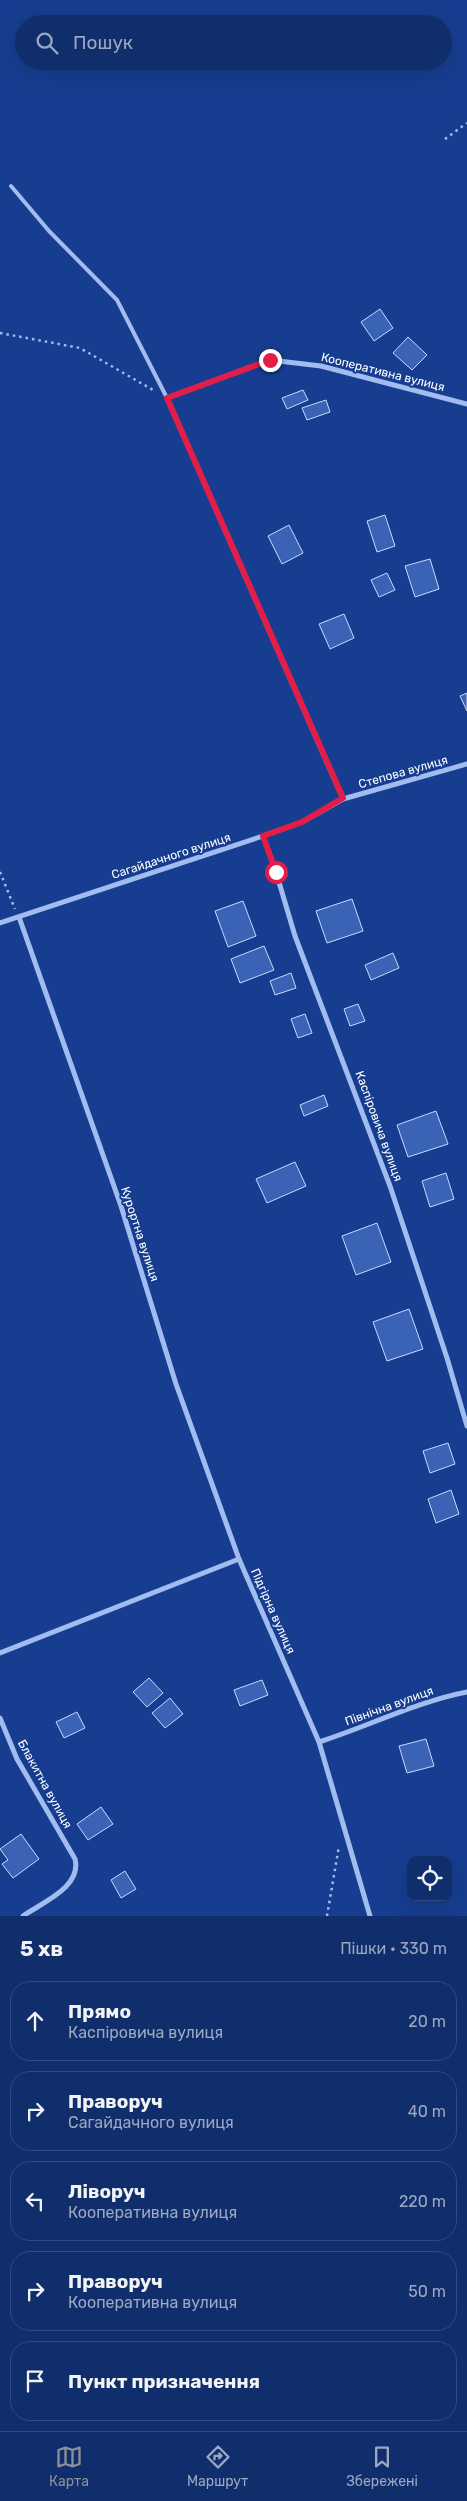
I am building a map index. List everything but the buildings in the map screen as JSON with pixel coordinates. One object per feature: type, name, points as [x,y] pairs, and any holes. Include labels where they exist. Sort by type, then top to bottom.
[{"type":"street","name":"Кооперативна вулиця","points":[[167,398],[270,360],[321,366],[467,404]]},
{"type":"street","points":[[167,398],[343,798]]},
{"type":"street","name":"Степова вулиця","points":[[343,798],[467,764]]},
{"type":"street","name":"Сагайдачного вулиця","points":[[0,923],[302,822],[343,798]]},
{"type":"street","name":"Каспіровича вулиця","points":[[263,836],[295,936],[390,1186],[447,1358],[467,1426]]},
{"type":"street","name":"Курортна вулиця","points":[[19,917],[121,1206],[176,1384],[239,1558]]},
{"type":"street","name":"Підгірна вулиця","points":[[0,1654],[239,1558],[319,1742],[370,1916]]},
{"type":"street","name":"Північна вулиця","points":[[319,1742],[361,1728],[421,1704],[467,1692]]},
{"type":"street","name":"Блакитна вулиця","points":[[0,1718],[17,1759],[75,1859],[77,1867],[71,1883],[24,1916]]},
{"type":"lane","points":[[11,186],[48,231],[118,300],[167,398]]},
{"type":"path","points":[[445,140],[467,123]]},
{"type":"path","points":[[0,332],[80,348],[167,398]]},
{"type":"path","points":[[0,872],[19,917]]},
{"type":"path","points":[[327,1916],[340,1842]]},
{"type":"route","points":[[270,360],[167,398],[343,798],[302,822],[263,836],[276,872]]}]
